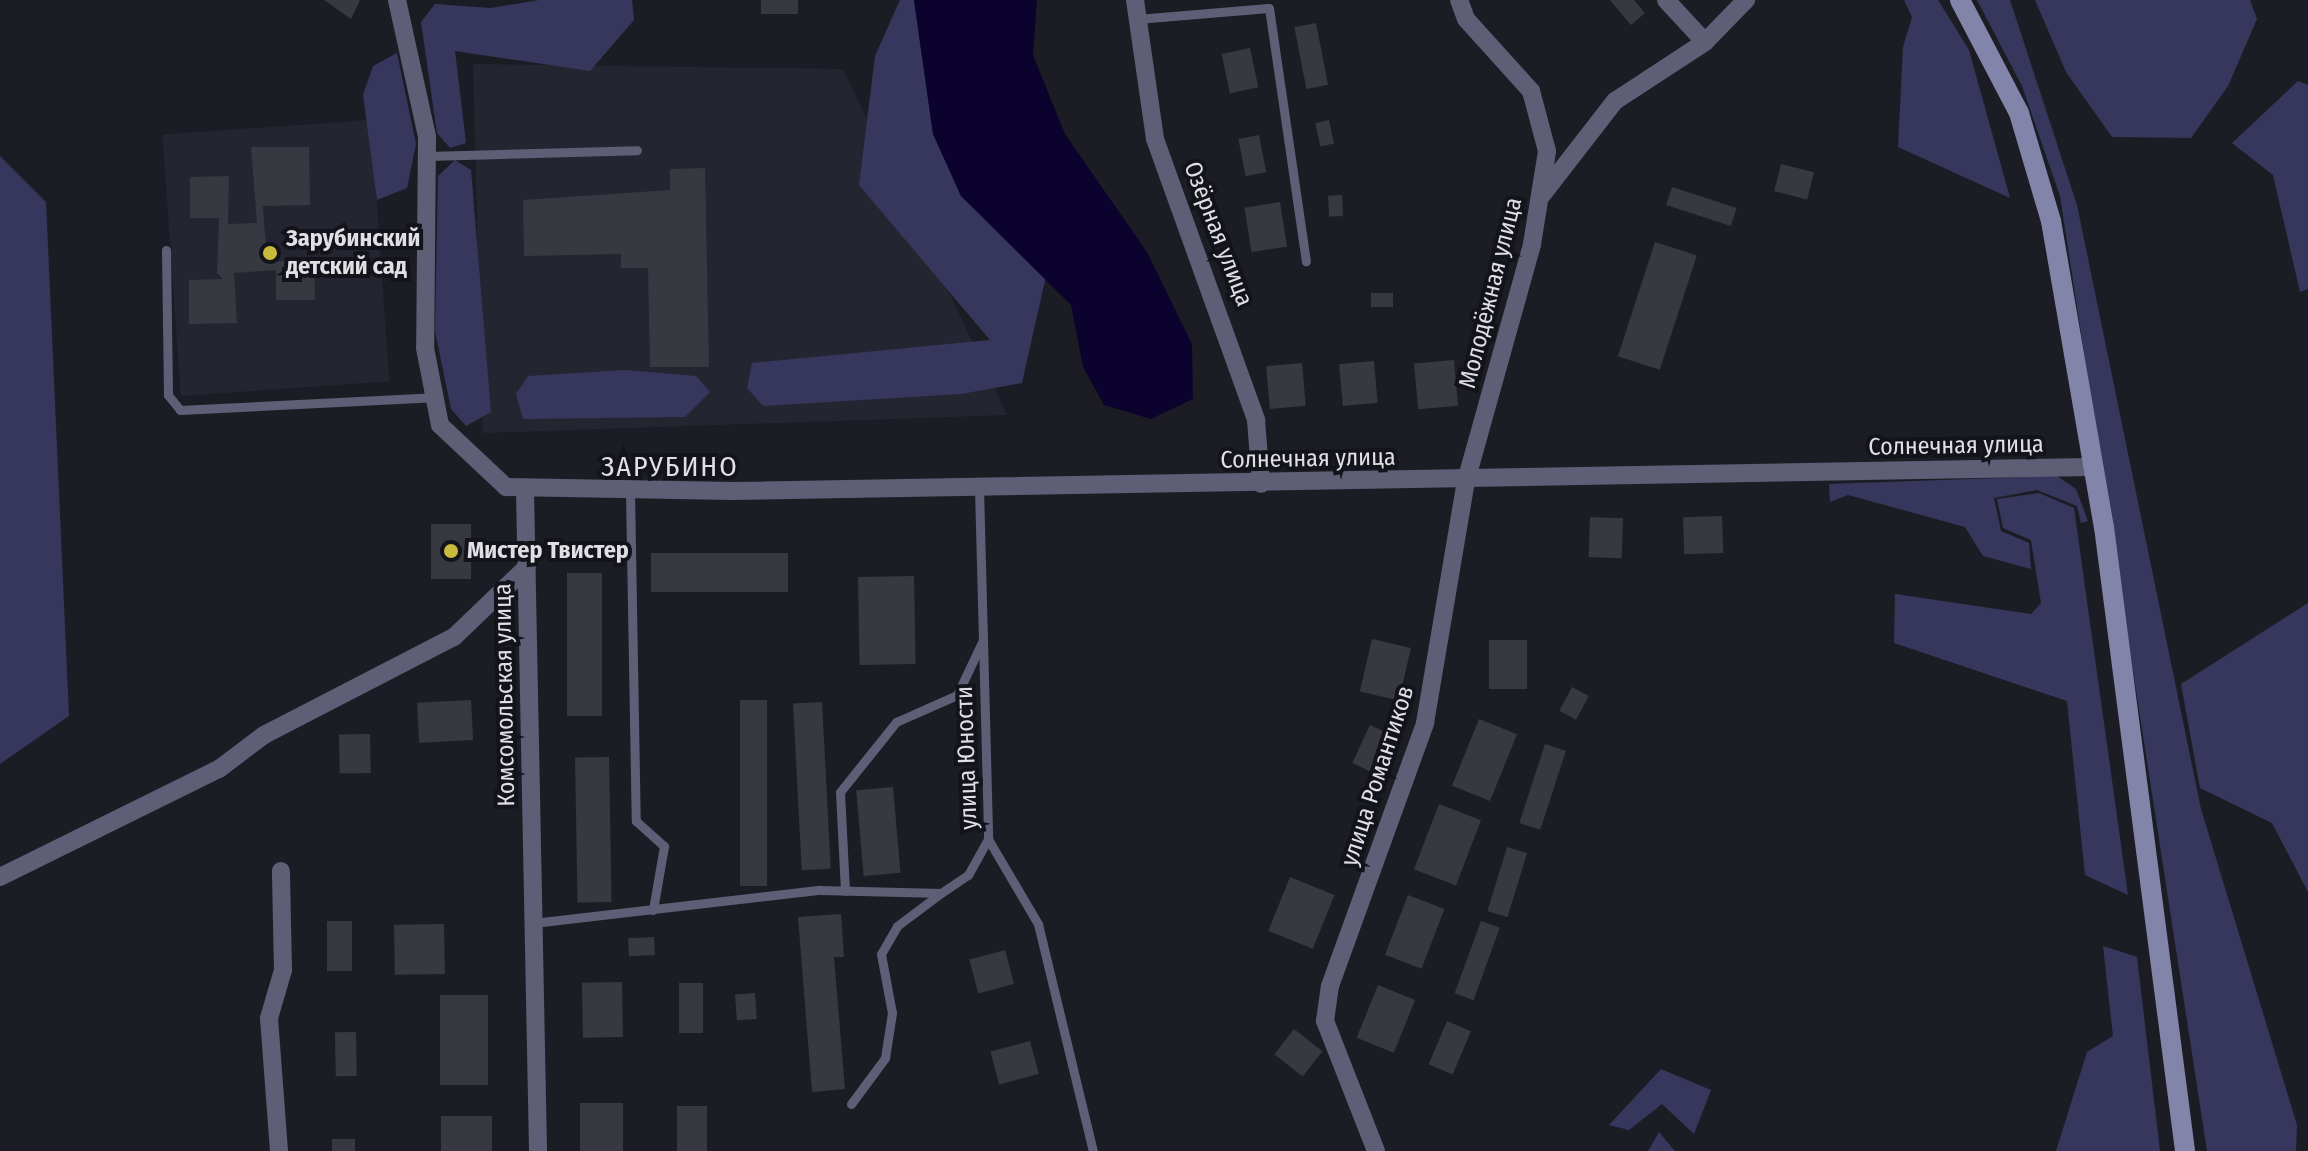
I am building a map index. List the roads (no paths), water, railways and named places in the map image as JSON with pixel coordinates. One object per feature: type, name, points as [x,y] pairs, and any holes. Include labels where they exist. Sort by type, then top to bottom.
[{"type":"main road","points":[[1960,0],[2019,113],[2051,221],[2091,467],[2185,1151]]},
{"type":"street","points":[[397,0],[427,156],[425,348],[440,425],[506,487],[525,491]]},
{"type":"street","name":"Озёрная улица","points":[[1135,0],[1155,139],[1256,420],[1261,484]]},
{"type":"street","name":"Молодёжная улица","points":[[1459,0],[1466,19],[1531,91],[1547,151],[1540,198],[1466,481]]},
{"type":"street","points":[[1666,0],[1705,42]]},
{"type":"street","points":[[1540,198],[1615,101],[1705,42],[1746,0]]},
{"type":"street","name":"Солнечная улица","points":[[525,491],[1466,481],[2091,467]]},
{"type":"street","name":"улица Романтиков","points":[[1376,1151],[1325,1021],[1330,986],[1425,723],[1466,481]]},
{"type":"street","name":"Комсомольская улица","points":[[525,491],[538,1151]]},
{"type":"street","points":[[0,877],[219,769],[264,735],[454,637],[527,567]]},
{"type":"street","points":[[279,1151],[269,1018],[283,970],[281,871]]},
{"type":"lane","points":[[1137,19],[1269,8],[1306,261]]},
{"type":"lane","points":[[427,156],[637,150]]},
{"type":"lane","points":[[166,250],[168,395],[180,410],[434,397]]},
{"type":"lane","name":"улица Юности","points":[[979,488],[988,839],[1038,924],[1093,1151]]},
{"type":"lane","points":[[630,491],[636,821],[664,846],[653,910]]},
{"type":"lane","points":[[845,891],[840,792],[896,722],[957,695],[983,639]]},
{"type":"lane","points":[[851,1104],[885,1058],[892,1013],[881,954],[897,926],[968,875],[988,839]]},
{"type":"lane","points":[[533,923],[845,891],[941,893]]},
{"type":"place","name":"Зарубинский детский сад","points":[[270,253]]},
{"type":"place","name":"Мистер Твистер","points":[[451,551]]},
{"type":"district","name":"ЗАРУБИНО","points":[[670,467]]}]
